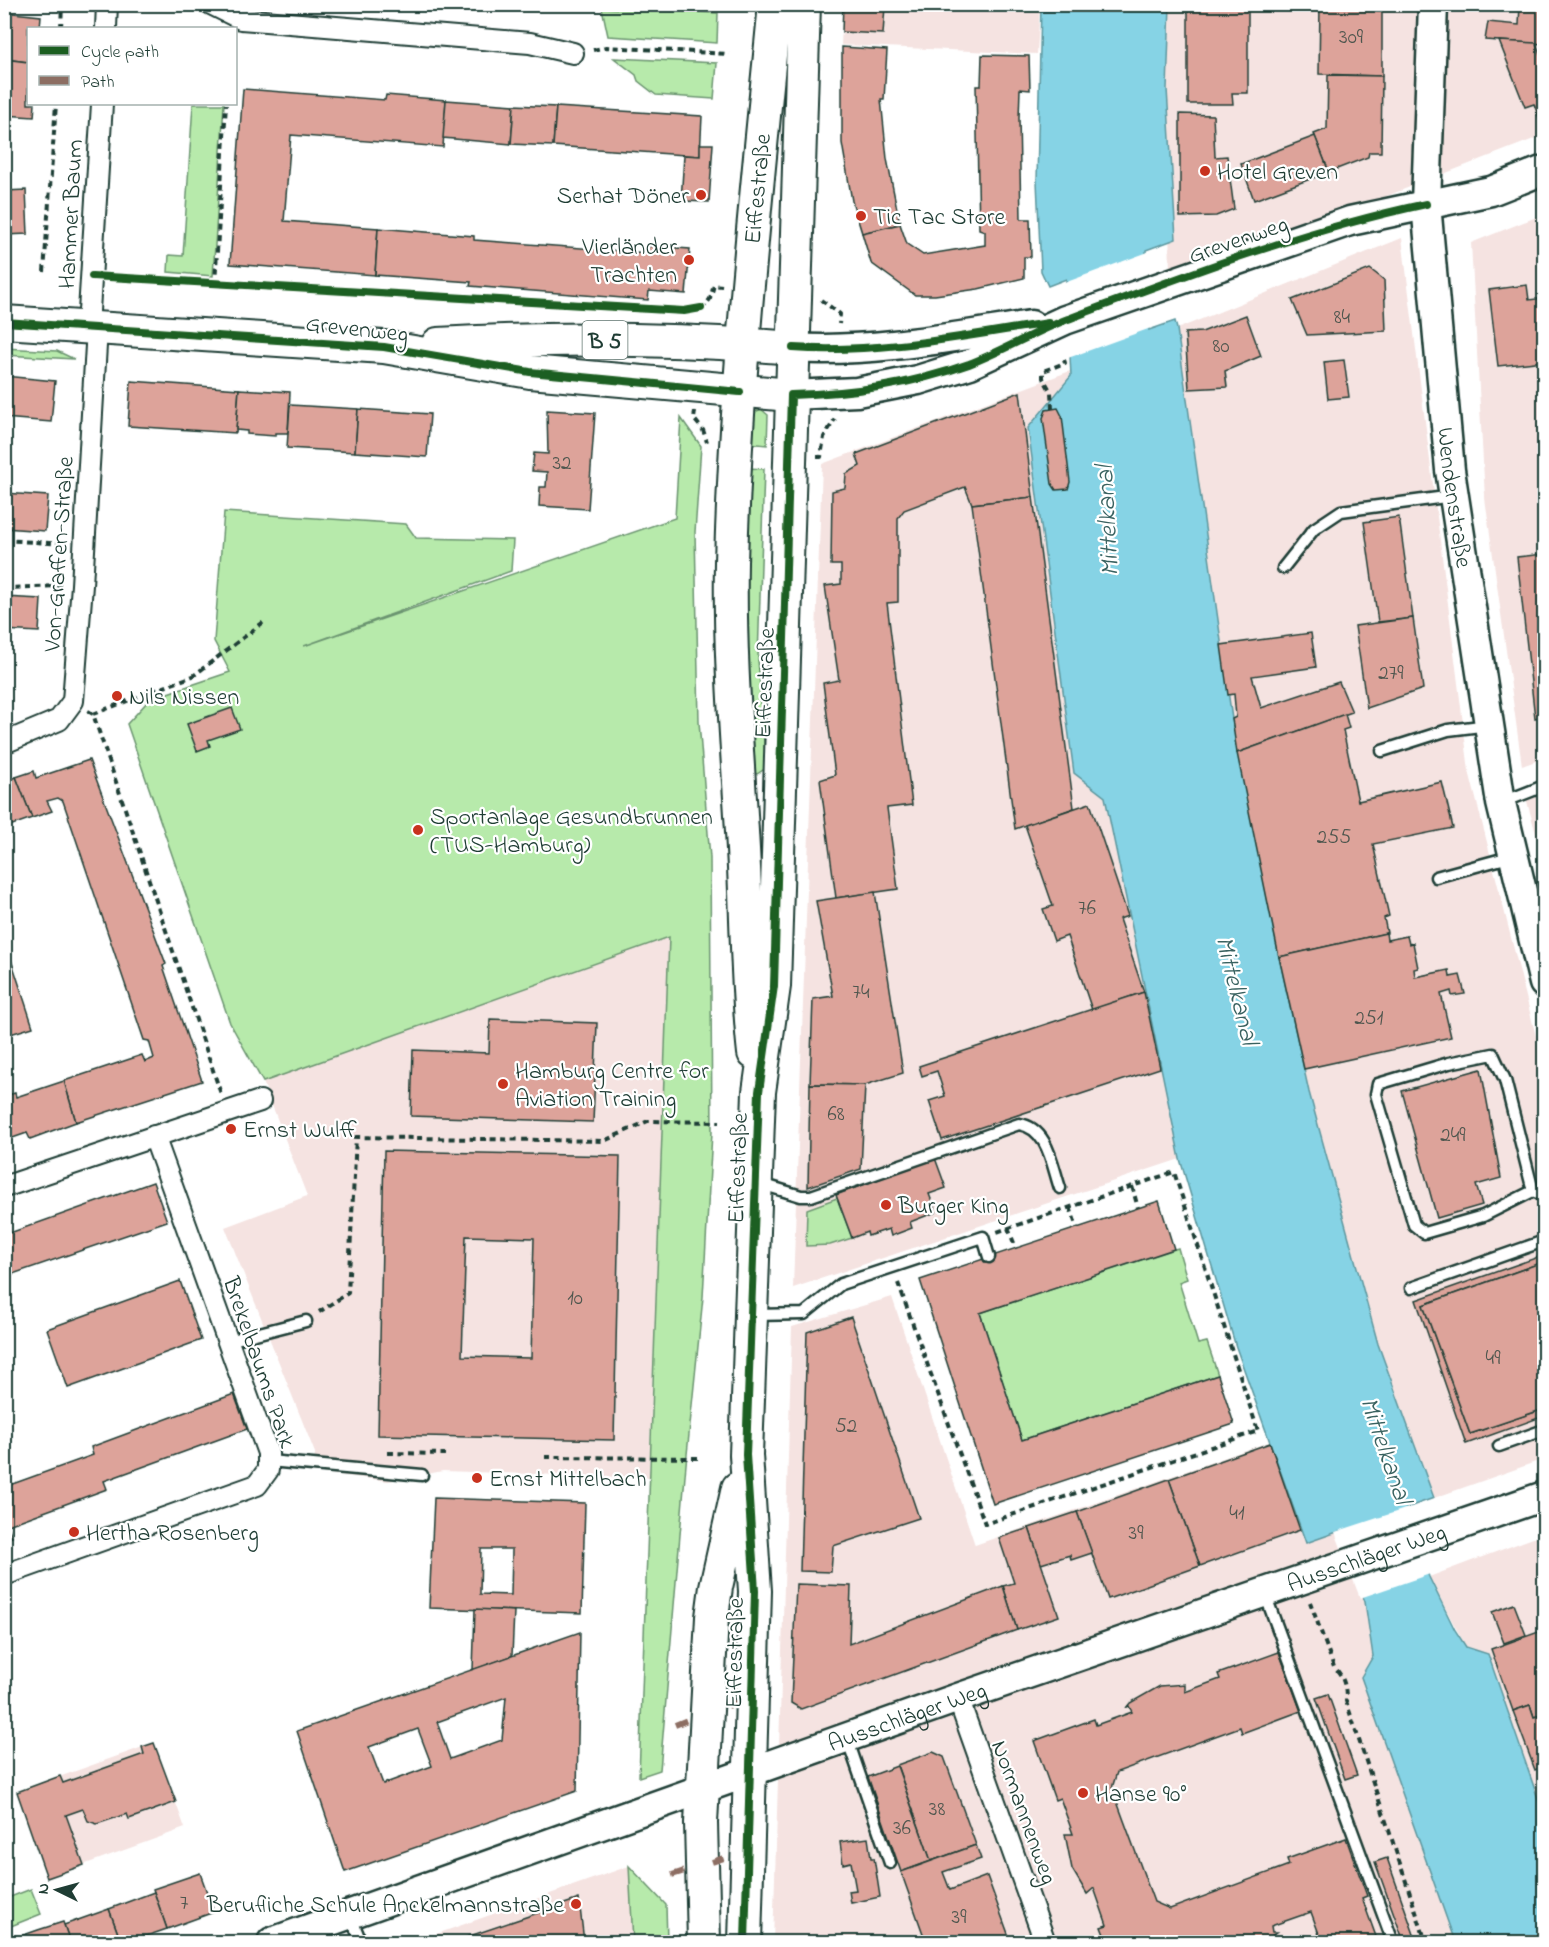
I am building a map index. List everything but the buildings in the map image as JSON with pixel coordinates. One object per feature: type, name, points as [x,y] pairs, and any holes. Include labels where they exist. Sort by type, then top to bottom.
[{"type":"main road","name":"Eiffestraße","points":[[759,1092],[750,1018],[734,717],[731,566],[740,392],[775,4]]},
{"type":"main road","name":"Eiffestraße","points":[[745,1942],[755,1591],[746,1455],[759,1092],[774,986],[804,4]]},
{"type":"main road","name":"Grevenweg","points":[[4,322],[384,347],[530,372],[791,395]]},
{"type":"main road","name":"Grevenweg","points":[[384,347],[533,339],[702,340],[793,348]]},
{"type":"main road","name":"Eiffestraße","points":[[704,1942],[700,1866],[702,1790],[716,1587],[746,1455]]},
{"type":"street","points":[[106,27],[107,4]]},
{"type":"street","points":[[211,4],[241,19],[530,44],[573,53]]},
{"type":"street","name":"Wendenstraße","points":[[1433,4],[1426,204],[1454,495],[1501,803],[1545,983]]},
{"type":"street","name":"Hammer Baum","points":[[93,327],[92,276],[102,105]]},
{"type":"street","name":"Grevenweg","points":[[791,395],[858,392],[918,380],[970,363],[1065,320],[1350,221],[1491,191],[1545,170]]},
{"type":"street","name":"Grevenweg","points":[[793,348],[859,348],[918,343],[1065,320]]},
{"type":"street","name":"Von-Graffen-Straße","points":[[4,743],[59,720],[73,701],[82,585],[93,327]]},
{"type":"street","points":[[4,1187],[260,1101]]},
{"type":"street","name":"Brekelbaums Park","points":[[4,1575],[257,1485],[268,1470],[268,1461],[228,1341],[154,1136]]},
{"type":"street","name":"Ausschläger Weg","points":[[272,1942],[958,1698],[1545,1496]]},
{"type":"street","name":"Normannenweg","points":[[958,1698],[1045,1942]]},
{"type":"lane","points":[[1283,568],[1314,529],[1341,511],[1454,495]]},
{"type":"lane","points":[[1382,751],[1448,730],[1489,725]]},
{"type":"lane","points":[[1501,803],[1545,786]]},
{"type":"lane","points":[[1436,877],[1514,856]]},
{"type":"lane","points":[[1533,1191],[1505,1080],[1493,1054],[1449,1063],[1378,1084],[1376,1094],[1414,1225],[1424,1233],[1482,1216],[1533,1191],[1545,1196]]},
{"type":"lane","points":[[756,1182],[801,1196],[812,1196],[1019,1124],[1032,1128],[1041,1136],[1060,1188]]},
{"type":"lane","points":[[751,1314],[804,1314],[842,1284],[983,1237],[989,1257]]},
{"type":"lane","points":[[1411,1288],[1545,1241]]},
{"type":"lane","points":[[228,1341],[306,1321]]},
{"type":"lane","points":[[1499,1446],[1545,1430]]},
{"type":"lane","points":[[268,1461],[422,1475]]},
{"type":"lane","points":[[1264,1592],[1393,1942]]},
{"type":"lane","points":[[847,1738],[890,1863]]},
{"type":"lane","points":[[350,1915],[361,1942]]},
{"type":"path","points":[[61,27],[62,4]]},
{"type":"path","points":[[573,53],[606,47],[729,54]]},
{"type":"path","points":[[44,272],[56,105]]},
{"type":"path","points":[[215,284],[226,105]]},
{"type":"path","points":[[92,276],[684,311],[701,308],[710,299],[714,285],[724,286]]},
{"type":"path","points":[[819,292],[827,307],[840,314],[839,324]]},
{"type":"path","points":[[701,308],[702,315]]},
{"type":"path","points":[[1052,409],[1050,392],[1042,371],[1065,363],[1064,360]]},
{"type":"path","points":[[695,407],[694,419],[703,430],[708,448]]},
{"type":"path","points":[[814,457],[821,457],[824,437],[835,421],[835,409]]},
{"type":"path","points":[[4,540],[84,546]]},
{"type":"path","points":[[4,588],[82,585]]},
{"type":"path","points":[[217,1080],[93,714],[193,676],[265,621]]},
{"type":"path","points":[[306,1321],[348,1293],[356,1137],[604,1141],[648,1121],[720,1122]]},
{"type":"path","points":[[893,1268],[985,1524],[1258,1431],[1174,1172],[983,1237]]},
{"type":"path","points":[[1132,1186],[1138,1208]]},
{"type":"path","points":[[1070,1207],[1077,1228]]},
{"type":"path","points":[[1008,1228],[1016,1248]]},
{"type":"path","points":[[545,1457],[701,1458]]},
{"type":"path","points":[[1316,1621],[1334,1667],[1341,1674],[1346,1688],[1346,1701],[1426,1942]]},
{"type":"path","points":[[1292,1942],[1297,1942]]},
{"type":"shaded area","points":[[843,5],[1040,5],[1037,54],[841,45]]},
{"type":"shaded area","points":[[1170,5],[1544,5],[1544,135],[1170,280],[1167,89]]},
{"type":"shaded area","points":[[1544,214],[1544,758],[1522,766],[1485,498],[1471,243]]},
{"type":"shaded area","points":[[1402,238],[1469,771],[1544,1068],[1544,1459],[1434,1498],[1378,1344],[1309,1092],[1279,957],[1232,719],[1177,329]]},
{"type":"shaded area","points":[[1070,371],[1070,376],[1028,428],[1074,773],[1105,797],[1180,1159],[793,1288],[822,464]]},
{"type":"shaded area","points":[[1544,791],[1544,863],[1526,798]]},
{"type":"shaded area","points":[[669,936],[649,1478],[443,1471],[388,1481],[314,1472],[315,1453],[225,1227],[307,1196],[263,1082]]},
{"type":"shaded area","points":[[892,1297],[975,1545],[1269,1442],[1306,1543],[1340,1531],[1365,1602],[1373,1656],[1361,1677],[1455,1942],[773,1942],[792,1327]]},
{"type":"shaded area","points":[[1544,1534],[1544,1816],[1488,1654],[1466,1647],[1429,1577]]},
{"type":"shaded area","points":[[154,1743],[185,1828],[47,1878],[17,1792]]},
{"type":"shaded area","name":"Berufliche Schule Anckelmannstraße","points":[[629,1866],[633,1942],[414,1942]]},
{"type":"green space","points":[[602,8],[718,13],[717,43],[608,36]]},
{"type":"green space","points":[[614,58],[717,63],[714,99],[656,95]]},
{"type":"green space","points":[[193,105],[224,105],[213,276],[168,272],[169,255],[183,256]]},
{"type":"green space","points":[[4,348],[57,351],[74,359],[5,355]]},
{"type":"green space","points":[[761,409],[768,415],[767,445],[748,443],[753,413]]},
{"type":"green space","name":"Sportanlage Gesundbrunnen (TUS-Hamburg)","points":[[681,418],[701,446],[695,532],[699,722],[710,858],[712,1132],[703,1297],[686,1464],[660,1770],[639,1777],[669,937],[263,1082],[230,1023],[127,724],[150,699],[230,672],[214,641],[224,512],[406,524],[416,538],[513,540],[511,571],[304,646],[675,518]]},
{"type":"green space","points":[[748,468],[764,469],[758,659],[766,768],[757,774],[753,773],[745,655]]},
{"type":"green space","points":[[837,1198],[852,1238],[830,1245],[806,1246],[807,1209]]},
{"type":"green space","points":[[1178,1248],[1187,1279],[1179,1282],[1198,1344],[1207,1342],[1218,1375],[1022,1440],[980,1313]]},
{"type":"green space","points":[[629,1866],[666,1905],[667,1942],[633,1942]]},
{"type":"green space","points":[[31,1889],[41,1914],[11,1926],[5,1909],[5,1899]]},
{"type":"water","name":"Mittelkanal","points":[[1041,5],[1170,5],[1167,89],[1176,239],[1146,250],[1149,330],[1175,321],[1232,719],[1279,957],[1309,1092],[1378,1344],[1434,1498],[1406,1508],[1429,1577],[1455,1630],[1466,1647],[1488,1654],[1544,1816],[1544,1942],[1455,1942],[1361,1677],[1373,1656],[1365,1602],[1340,1531],[1306,1543],[1236,1347],[1180,1159],[1105,797],[1074,773],[1028,428],[1071,376],[1066,279],[1048,286],[1041,271],[1037,181]]},
{"type":"pier","points":[[1159,248],[1149,252],[1152,327],[1162,324],[1068,358],[1064,283]]},
{"type":"pier","points":[[1408,1508],[1430,1574],[1360,1598],[1335,1532]]},
{"type":"marked path","points":[[728,1706],[741,1701]]},
{"type":"marked path","points":[[675,1725],[690,1719]]},
{"type":"marked path","points":[[712,1862],[724,1858]]},
{"type":"marked path","points":[[672,1875],[688,1870]]},
{"type":"cycle path","points":[[745,1942],[755,1591],[746,1455],[759,1092],[774,986],[791,395],[882,387],[947,371],[982,359],[1068,319],[1201,270],[1290,240],[1426,204]]},
{"type":"cycle path","points":[[92,276],[684,311],[701,308]]},
{"type":"cycle path","points":[[4,322],[384,347],[530,372],[740,392]]},
{"type":"cycle path","points":[[793,348],[889,346],[1048,323]]},
{"type":"place","name":"Hotel Greven","points":[[1205,171]]},
{"type":"place","name":"Serhat Döner","points":[[701,195]]},
{"type":"place","name":"Tic Tac Store","points":[[861,216]]},
{"type":"place","name":"Vierländer Trachten","points":[[689,260]]},
{"type":"place","name":"Nils Nissen","points":[[117,696]]},
{"type":"place","name":"Sportanlage Gesundbrunnen (TUS-Hamburg)","points":[[418,830]]},
{"type":"place","name":"Hamburg Centre for Aviation Training","points":[[503,1084]]},
{"type":"place","name":"Ernst Wulff","points":[[231,1129]]},
{"type":"place","name":"Burger King","points":[[886,1205]]},
{"type":"place","name":"Ernst Mittelbach","points":[[477,1478]]},
{"type":"place","name":"Hertha Rosenberg","points":[[74,1532]]},
{"type":"place","name":"Hanse 90°","points":[[1083,1793]]},
{"type":"place","name":"Berufliche Schule Anckelmannstraße","points":[[576,1904]]}]
